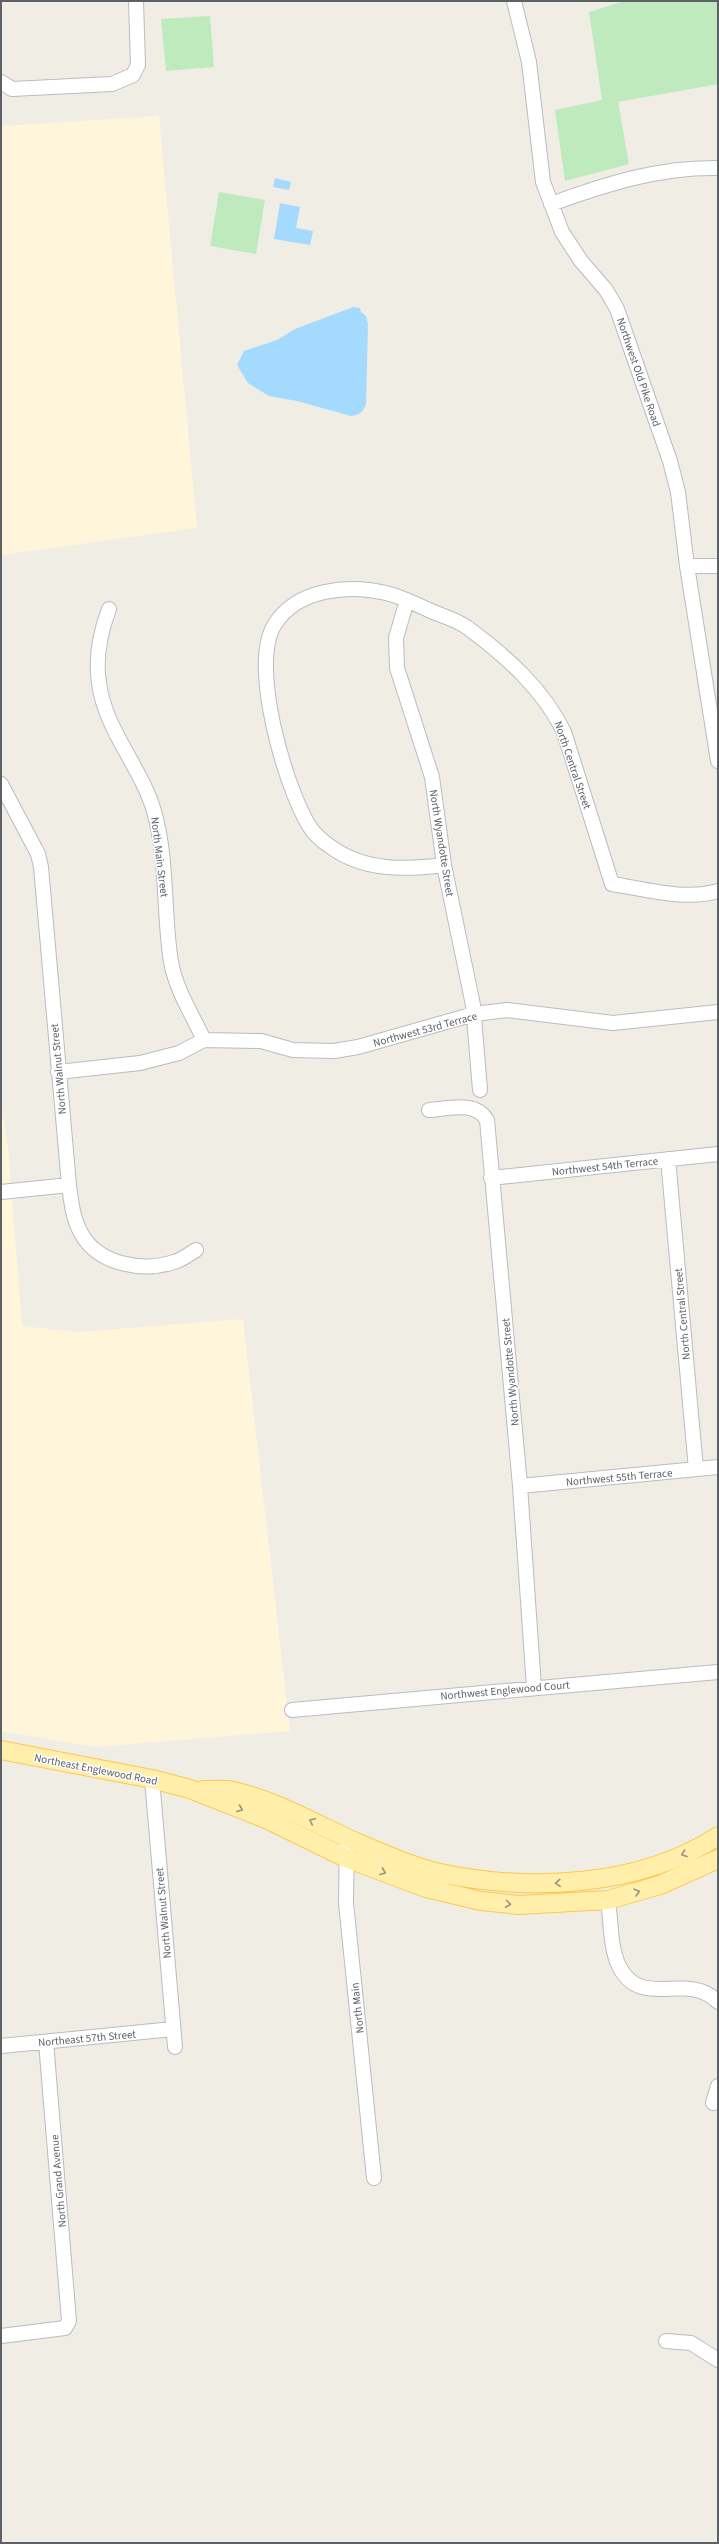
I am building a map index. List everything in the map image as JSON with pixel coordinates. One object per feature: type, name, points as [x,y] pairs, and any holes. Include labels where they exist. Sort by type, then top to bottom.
[{"type":"main road","name":"Northeast Englewood Road","points":[[1,1750],[152,1779],[190,1789],[266,1819],[346,1858],[426,1888],[481,1901],[519,1905],[608,1900],[660,1886],[718,1859]]},
{"type":"main road","name":"Northeast Englewood Road","points":[[190,1789],[232,1790],[265,1800],[390,1856],[439,1873],[496,1882],[539,1884],[577,1882],[644,1869],[699,1848],[718,1836]]},
{"type":"street","points":[[1,82],[12,89],[112,84],[133,75],[138,65],[136,1]]},
{"type":"street","name":"Northwest Old Pike Road","points":[[514,1],[529,62],[543,182],[562,232],[581,261],[606,290],[617,309],[670,461],[678,492],[687,566],[718,762]]},
{"type":"street","points":[[551,204],[608,184],[651,173],[718,168]]},
{"type":"street","points":[[687,566],[718,566]]},
{"type":"street","name":"North Central Street","points":[[444,865],[406,870],[366,864],[345,855],[319,837],[308,826],[290,785],[280,752],[268,691],[267,643],[275,624],[293,605],[311,596],[352,589],[373,590],[407,600],[467,626],[522,673],[543,696],[564,732],[612,884],[670,893],[691,894],[718,891]]},
{"type":"street","name":"North Wyandotte Street","points":[[407,600],[396,638],[397,668],[432,777],[444,865],[474,1014],[480,1090]]},
{"type":"street","name":"North Main Street","points":[[109,609],[101,631],[98,652],[101,695],[108,716],[145,787],[154,811],[160,843],[171,962],[180,992],[204,1040]]},
{"type":"street","name":"North Walnut Street","points":[[1,784],[38,854],[69,1185],[73,1210],[81,1234],[94,1248],[109,1258],[133,1266],[155,1266],[175,1262],[196,1250]]},
{"type":"street","name":"Northwest 53rd Terrace","points":[[204,1040],[261,1041],[293,1050],[334,1051],[358,1047],[474,1014],[507,1010],[526,1011],[563,1019],[613,1023],[718,1012]]},
{"type":"street","points":[[58,1072],[140,1063],[179,1053],[204,1040]]},
{"type":"street","name":"North Wyandotte Street","points":[[429,1110],[467,1107],[483,1115],[486,1120],[520,1486],[534,1687]]},
{"type":"street","name":"Northwest 54th Terrace","points":[[491,1178],[718,1154]]},
{"type":"street","name":"North Central Street","points":[[668,1160],[696,1469]]},
{"type":"street","points":[[1,1192],[69,1185]]},
{"type":"street","name":"Northwest 55th Terrace","points":[[520,1486],[718,1467]]},
{"type":"street","name":"Northwest Englewood Court","points":[[292,1710],[534,1687],[718,1672]]},
{"type":"street","name":"North Walnut Street","points":[[152,1779],[175,2048]]},
{"type":"street","name":"North Main","points":[[347,1838],[346,1903],[374,2178]]},
{"type":"street","points":[[608,1900],[616,1957],[619,1966],[628,1978],[638,1986],[648,1989],[691,1987],[700,1990],[718,2002]]},
{"type":"street","name":"Northeast 57th Street","points":[[1,2046],[173,2029]]},
{"type":"street","name":"North Grand Avenue","points":[[1,2336],[65,2328],[69,2321],[46,2042]]},
{"type":"street","points":[[712,2103],[718,2086]]},
{"type":"street","points":[[666,2341],[691,2343],[718,2360]]},
{"type":"shaded area","points":[[159,116],[197,528],[1,555],[1,126]]},
{"type":"shaded area","points":[[1,1106],[8,1146],[22,1326],[77,1332],[243,1319],[290,1731],[95,1747],[1,1731]]},
{"type":"green space","points":[[624,1],[718,1],[718,84],[618,102],[629,164],[565,181],[555,110],[602,100],[589,12]]},
{"type":"green space","points":[[210,16],[214,67],[166,71],[161,19]]},
{"type":"green space","points":[[219,192],[265,200],[256,254],[210,246]]},
{"type":"water","points":[[275,178],[291,182],[289,190],[273,187]]},
{"type":"water","points":[[280,203],[300,207],[296,228],[313,231],[310,245],[274,239]]},
{"type":"water","points":[[353,307],[360,308],[361,312],[366,316],[368,324],[366,404],[362,411],[357,415],[351,416],[297,401],[269,396],[248,383],[237,365],[244,351],[277,340],[295,329]]}]
